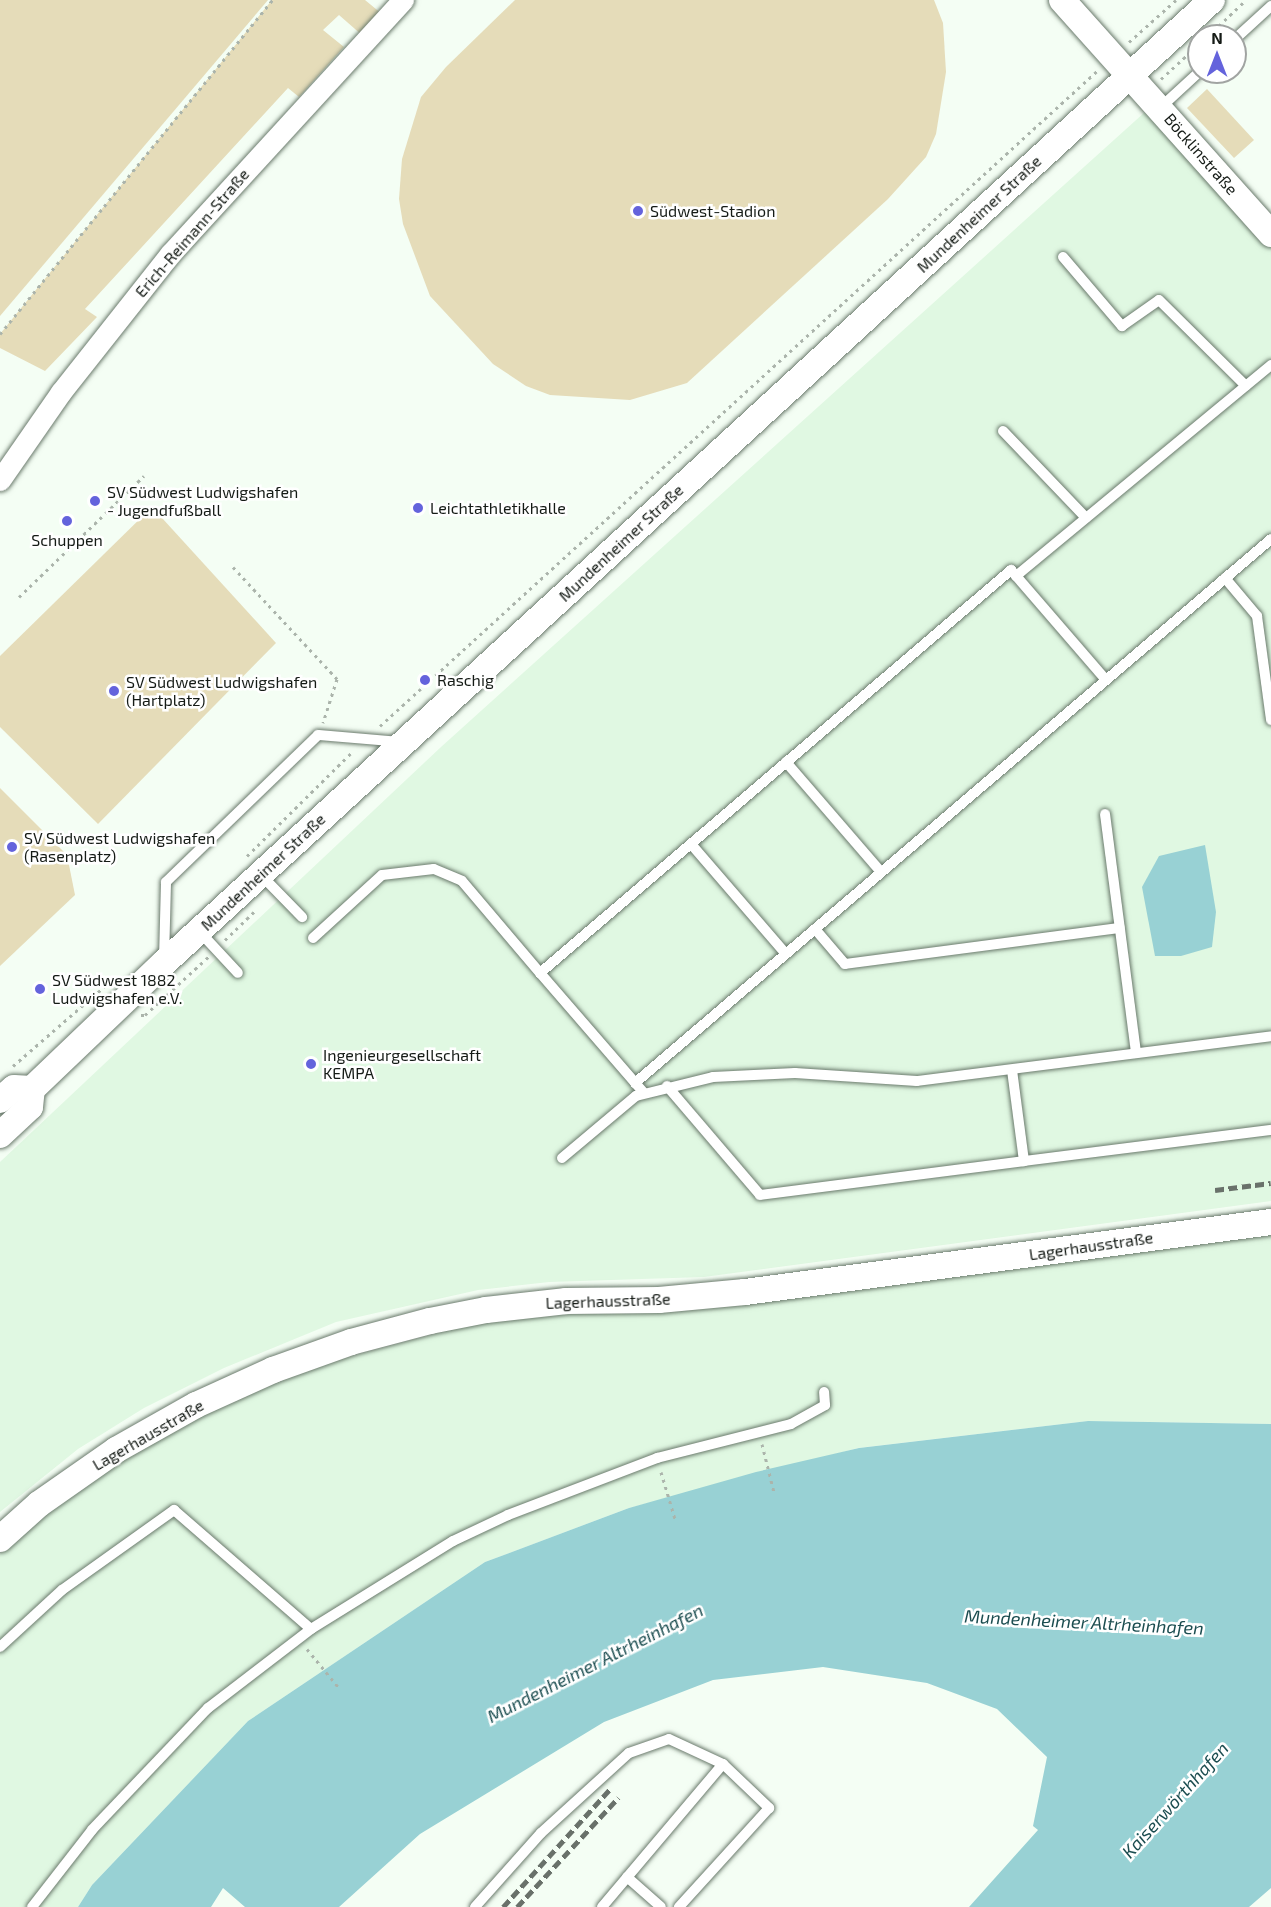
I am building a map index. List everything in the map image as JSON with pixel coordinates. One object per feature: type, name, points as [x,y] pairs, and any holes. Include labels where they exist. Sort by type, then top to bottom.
[{"type":"street","name":"Erich-Reimann-Straße","points":[[0,480],[61,392],[170,254],[403,0]]},
{"type":"street","name":"Böcklinstraße","points":[[1062,0],[1271,234]]},
{"type":"street","name":"Mundenheimer Straße","points":[[0,1135],[30,1107],[32,1089],[199,931],[251,867],[404,742],[1122,66],[1212,0]]},
{"type":"street","name":"Mundenheimer Straße","points":[[0,1100],[14,1088],[32,1089]]},
{"type":"street","name":"Lagerhausstraße","points":[[0,1539],[39,1504],[116,1450],[196,1405],[284,1366],[351,1342],[430,1321],[486,1310],[566,1301],[659,1300],[745,1292],[1271,1222]]},
{"type":"lane","points":[[1247,28],[1271,6]]},
{"type":"lane","points":[[1160,108],[1187,83]]},
{"type":"lane","points":[[1063,256],[1122,326],[1159,300],[1246,386]]},
{"type":"lane","points":[[1016,576],[1271,365]]},
{"type":"lane","points":[[1004,431],[1086,518]]},
{"type":"lane","points":[[635,1083],[1271,539]]},
{"type":"lane","points":[[540,972],[1011,570],[1106,680]]},
{"type":"lane","points":[[1225,578],[1257,616],[1271,720]]},
{"type":"lane","points":[[164,963],[166,882],[318,735],[404,742]]},
{"type":"lane","points":[[786,762],[881,872]]},
{"type":"lane","points":[[1105,814],[1136,1053]]},
{"type":"lane","points":[[691,844],[786,954]]},
{"type":"lane","points":[[251,867],[302,917]]},
{"type":"lane","points":[[313,938],[382,874],[434,869],[462,881],[644,1093]]},
{"type":"lane","points":[[815,929],[845,964],[1120,928]]},
{"type":"lane","points":[[199,931],[238,973]]},
{"type":"lane","points":[[562,1158],[644,1093],[667,1086],[725,1076],[795,1073],[917,1081],[1271,1036]]},
{"type":"lane","points":[[1012,1070],[1024,1161]]},
{"type":"lane","points":[[667,1086],[760,1195],[1271,1130]]},
{"type":"lane","points":[[32,1907],[92,1830],[208,1708],[311,1629],[453,1541],[559,1493],[657,1458],[791,1424],[825,1405],[824,1392]]},
{"type":"lane","points":[[0,1647],[71,1582],[174,1509],[311,1629]]},
{"type":"lane","points":[[475,1907],[541,1833],[629,1753],[669,1739],[723,1764],[769,1808],[679,1907]]},
{"type":"lane","points":[[602,1907],[723,1764]]},
{"type":"lane","points":[[627,1877],[661,1907]]},
{"type":"path","points":[[0,334],[272,0]]},
{"type":"path","points":[[251,867],[365,739],[1122,66],[1176,0]]},
{"type":"path","points":[[1221,24],[1246,0]]},
{"type":"path","points":[[1170,71],[1187,56]]},
{"type":"path","points":[[19,597],[144,476]]},
{"type":"path","points":[[233,567],[337,679],[330,708]]},
{"type":"path","points":[[8,1070],[120,973]]},
{"type":"path","points":[[759,1431],[774,1492]]},
{"type":"path","points":[[657,1458],[676,1522]]},
{"type":"path","points":[[298,1639],[340,1689]]},
{"type":"shaded area","points":[[0,0],[268,0],[0,316]]},
{"type":"shaded area","points":[[272,0],[365,0],[382,14],[363,36],[339,15],[323,30],[344,47],[299,97],[288,88],[85,309],[97,317],[45,371],[0,348],[0,334]]},
{"type":"shaded area","name":"Südwest-Stadion","points":[[515,0],[934,0],[943,23],[946,72],[936,134],[926,157],[888,199],[687,383],[630,400],[550,395],[526,386],[493,364],[430,296],[403,224],[399,199],[402,159],[421,97],[446,67]]},
{"type":"shaded area","points":[[1207,89],[1254,140],[1234,158],[1187,108]]},
{"type":"shaded area","points":[[1145,112],[1271,241],[1271,1201],[704,1277],[549,1282],[478,1290],[336,1322],[224,1368],[144,1408],[78,1449],[0,1512],[0,1162],[441,747]]},
{"type":"shaded area","name":"SV Südwest Ludwigshafen (Hartplatz)","points":[[152,507],[276,643],[98,824],[0,727],[0,656]]},
{"type":"shaded area","points":[[0,788],[67,855],[75,895],[0,966]]},
{"type":"shaded area","points":[[1271,1233],[1271,1424],[1088,1421],[858,1448],[629,1508],[485,1562],[248,1721],[92,1885],[78,1907],[0,1907],[0,1554],[66,1497],[113,1464],[214,1409],[319,1365],[479,1322]]},
{"type":"water","points":[[1205,845],[1216,912],[1212,947],[1181,956],[1155,956],[1142,887],[1159,856]]},
{"type":"water","points":[[1088,1421],[1271,1424],[1271,1888],[1249,1907],[969,1907],[1038,1830],[1033,1826],[1047,1757],[997,1709],[927,1683],[823,1667],[713,1680],[604,1722],[420,1834],[339,1907],[245,1907],[223,1888],[211,1907],[78,1907],[92,1885],[248,1721],[485,1562],[629,1508],[756,1472],[859,1448]]},
{"type":"railway","points":[[1215,1190],[1271,1183]]},
{"type":"railway","points":[[503,1907],[610,1789]]},
{"type":"railway","points":[[517,1907],[618,1798]]},
{"type":"place","name":"Südwest-Stadion","points":[[638,211]]},
{"type":"place","name":"SV Südwest Ludwigshafen - Jugendfußball","points":[[95,501]]},
{"type":"place","name":"Leichtathletikhalle","points":[[418,508]]},
{"type":"place","name":"Schuppen","points":[[67,521]]},
{"type":"place","name":"Raschig","points":[[425,680]]},
{"type":"place","name":"SV Südwest Ludwigshafen (Hartplatz)","points":[[114,691]]},
{"type":"place","name":"SV Südwest Ludwigshafen (Rasenplatz)","points":[[12,847]]},
{"type":"place","name":"SV Südwest 1882 Ludwigshafen e.V.","points":[[40,989]]},
{"type":"place","name":"Ingenieurgesellschaft KEMPA","points":[[311,1064]]},
{"type":"water label","name":"Mundenheimer Altrheinhafen","points":[[1084,1622]]},
{"type":"water label","name":"Mundenheimer Altrheinhafen","points":[[595,1663]]},
{"type":"water label","name":"Kaiserwörthhafen","points":[[1175,1800]]}]
